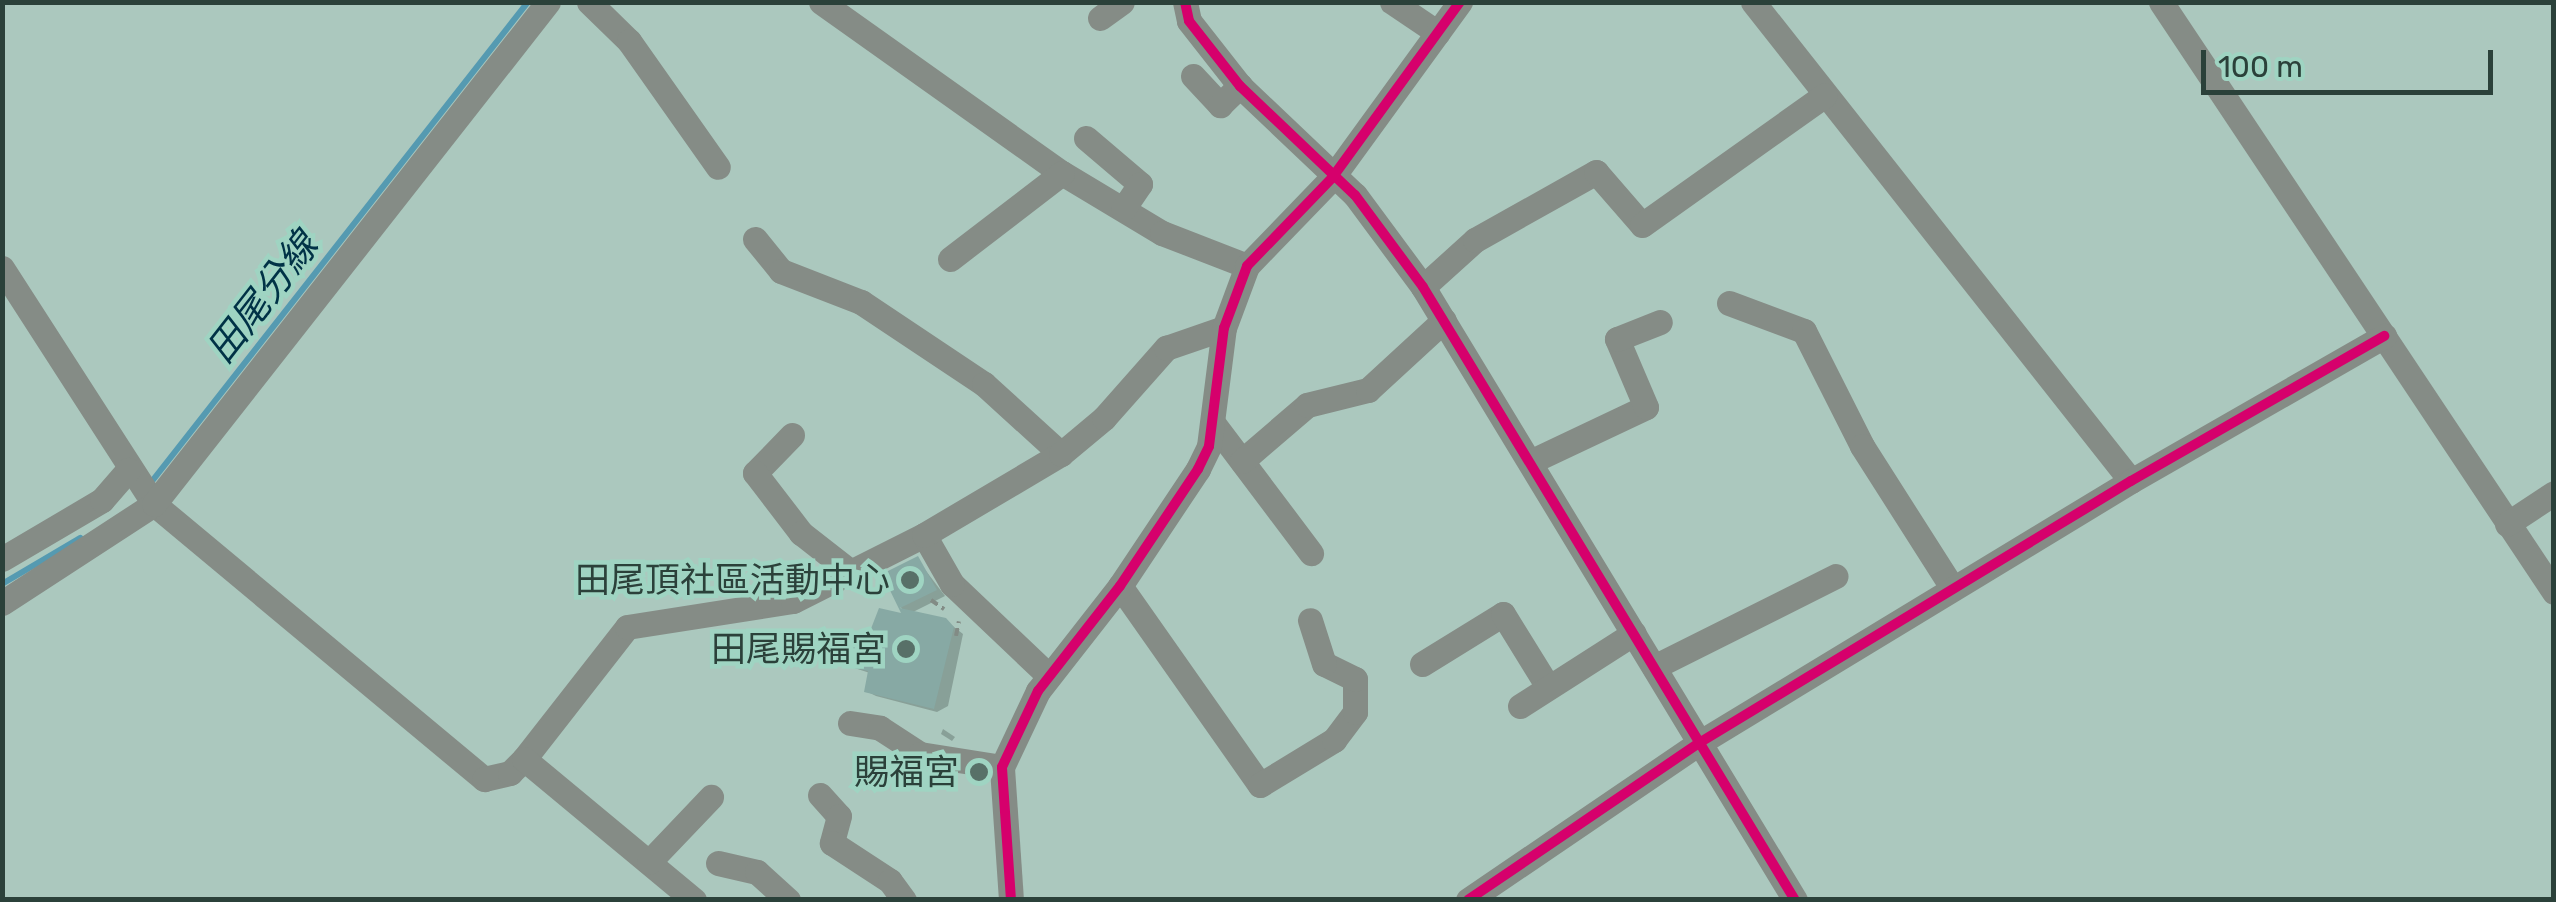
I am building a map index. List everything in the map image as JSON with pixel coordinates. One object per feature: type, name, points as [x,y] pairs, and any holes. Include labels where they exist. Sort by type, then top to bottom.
[{"type":"street","points":[[2,603],[154,504],[548,2]]},
{"type":"street","points":[[589,2],[630,41],[718,166]]},
{"type":"street","points":[[821,2],[1062,173],[1162,233],[1247,266]]},
{"type":"street","points":[[1100,18],[1122,2]]},
{"type":"street","points":[[1185,2],[1189,21],[1240,86],[1332,178],[1355,195],[1422,287],[1532,461],[1795,900]]},
{"type":"street","points":[[1392,2],[1438,33]]},
{"type":"street","points":[[1010,900],[1002,767],[1037,685],[1120,586],[1198,469],[1213,423],[1224,328],[1247,266],[1332,178],[1460,2]]},
{"type":"street","points":[[1753,2],[2131,480]]},
{"type":"street","points":[[2161,2],[2554,592]]},
{"type":"street","points":[[1193,76],[1220,105],[1240,86]]},
{"type":"street","points":[[1422,287],[1475,240],[1596,172],[1642,225],[1825,95]]},
{"type":"street","points":[[1086,138],[1140,184],[1123,210]]},
{"type":"street","points":[[950,259],[1062,173]]},
{"type":"street","points":[[755,239],[782,271],[861,302],[984,384],[1060,454]]},
{"type":"street","points":[[2,268],[128,470],[154,504],[484,779],[510,774],[627,627],[793,600],[851,572],[924,535],[1060,454],[1104,418],[1166,348],[1224,328]]},
{"type":"street","points":[[1729,302],[1804,330],[1862,446],[1953,589]]},
{"type":"street","points":[[1242,461],[1307,405],[1368,390],[1444,320]]},
{"type":"street","points":[[1532,461],[1646,407],[1617,339],[1660,322]]},
{"type":"street","points":[[1468,900],[1699,744],[2131,480],[2384,336]]},
{"type":"street","points":[[1213,423],[1311,553]]},
{"type":"street","points":[[792,435],[755,473],[800,533],[851,572]]},
{"type":"street","points":[[2,559],[102,500],[128,470]]},
{"type":"street","points":[[2506,524],[2554,493]]},
{"type":"street","points":[[924,535],[952,584],[1037,685]]},
{"type":"street","points":[[1654,667],[1836,576]]},
{"type":"street","points":[[1120,586],[1260,785],[1334,740],[1355,712],[1355,679],[1324,664],[1310,620]]},
{"type":"street","points":[[1422,664],[1503,614],[1548,687]]},
{"type":"street","points":[[1520,706],[1634,633]]},
{"type":"street","points":[[850,723],[880,728],[920,754],[1002,767]]},
{"type":"street","points":[[524,758],[694,900]]},
{"type":"street","points":[[820,795],[839,816],[832,843],[890,880],[904,900]]},
{"type":"street","points":[[649,862],[712,797]]},
{"type":"street","points":[[718,863],[757,872],[788,900]]},
{"type":"path","points":[[930,600],[959,619],[956,636]]},
{"type":"building","points":[[918,556],[937,590],[900,608],[946,618],[954,627],[934,709],[864,692],[868,671],[823,661],[828,632],[867,639],[879,608],[901,613],[882,574]]},
{"type":"waterway","name":"田尾分線","points":[[149,485],[528,2]]},
{"type":"waterway","name":"田尾分線","points":[[2,584],[80,538]]},
{"type":"cycle path","points":[[1185,2],[1189,21],[1240,86],[1355,195],[1423,287],[1795,900]]},
{"type":"cycle path","points":[[1011,900],[1002,767],[1038,691],[1120,586],[1198,469],[1209,446],[1224,328],[1247,266],[1332,178],[1460,2]]},
{"type":"cycle path","points":[[1468,900],[1699,743],[2131,481],[2384,336]]},
{"type":"place","name":"田尾頂社區活動中心","points":[[910,580]]},
{"type":"place","name":"田尾賜福宮","points":[[906,649]]},
{"type":"place","name":"賜福宮","points":[[979,772]]}]
